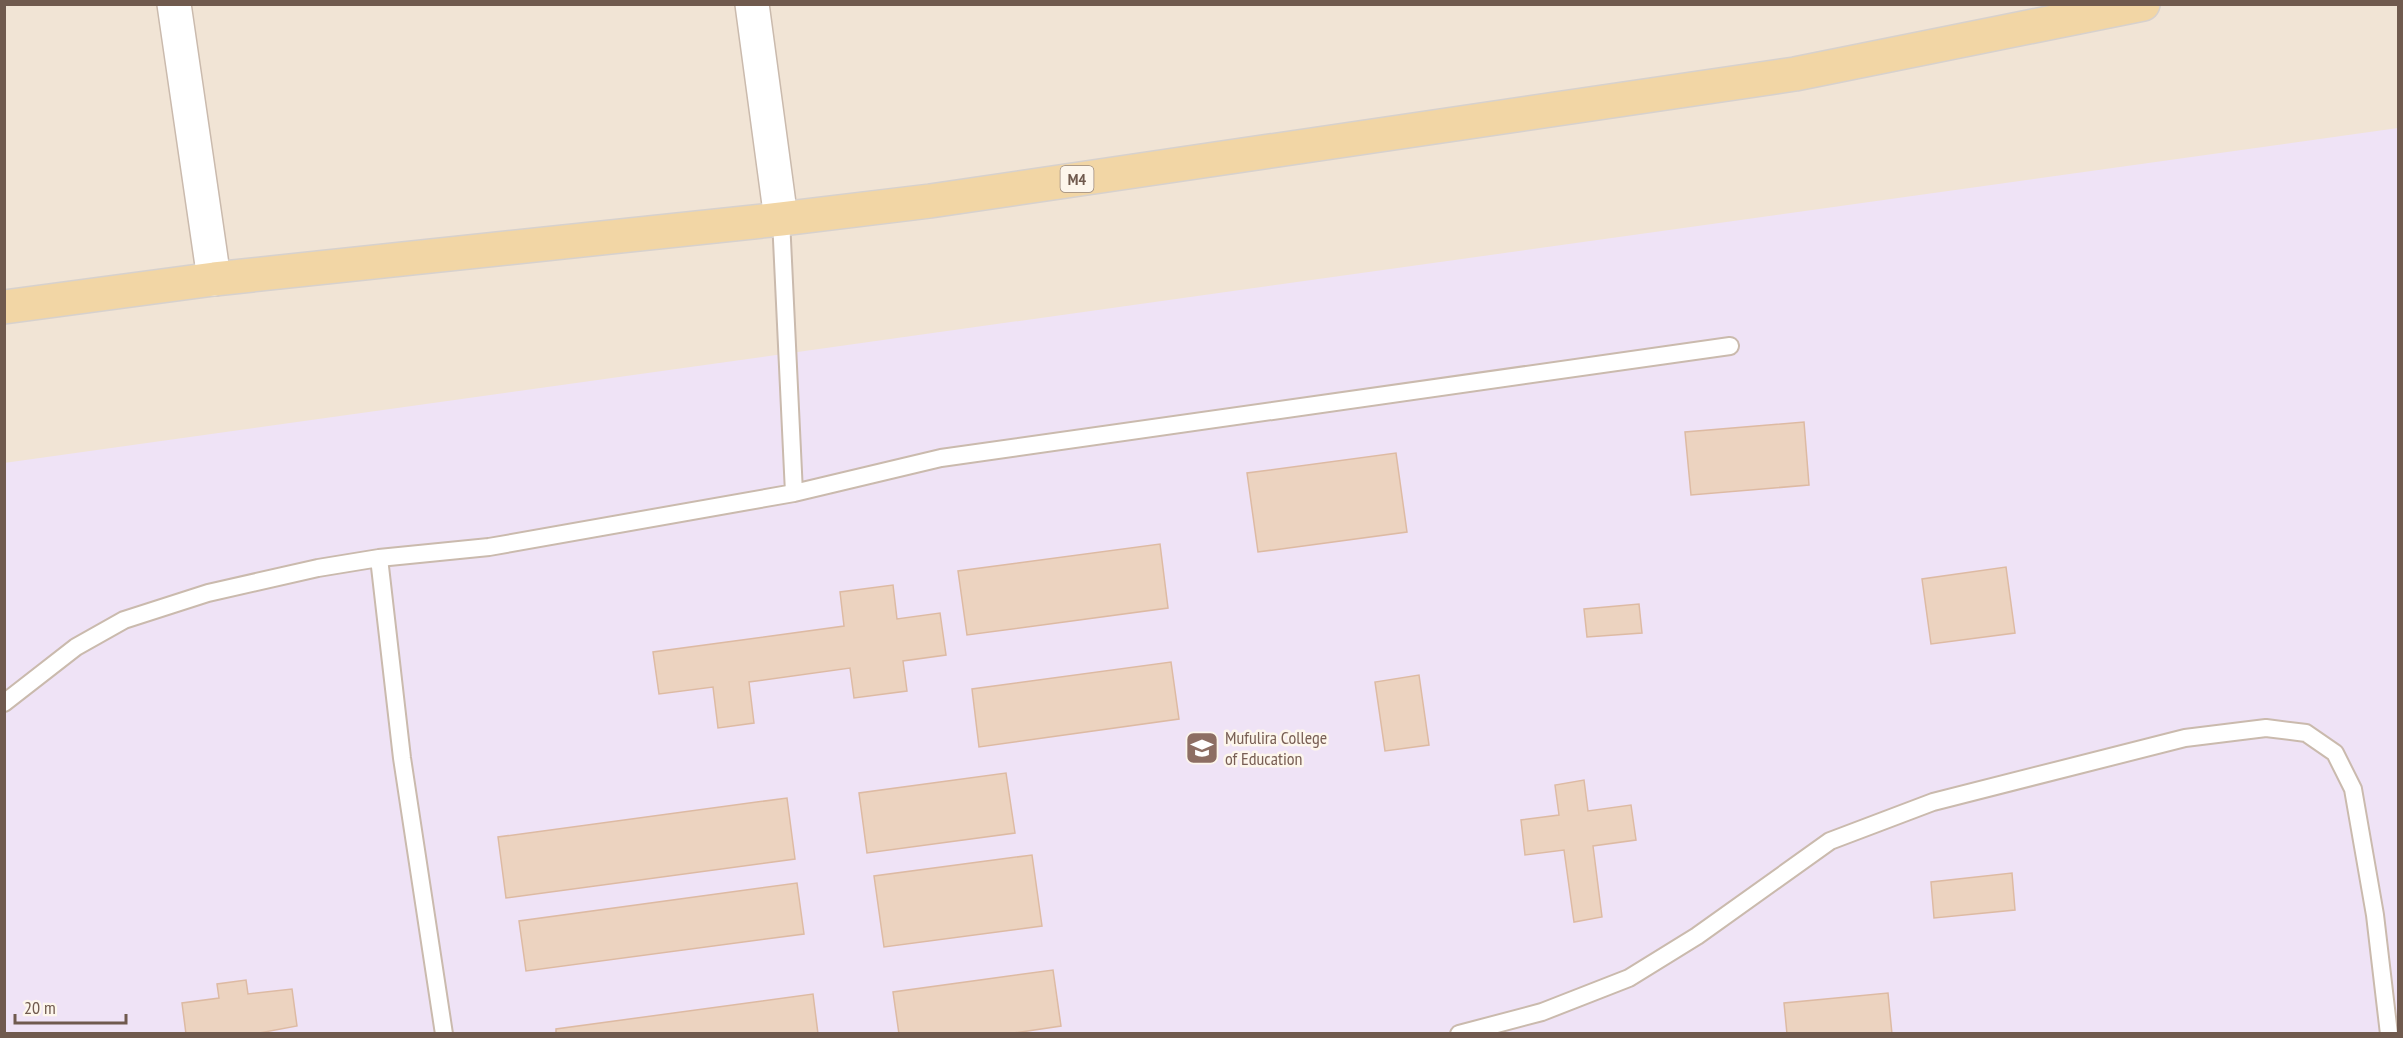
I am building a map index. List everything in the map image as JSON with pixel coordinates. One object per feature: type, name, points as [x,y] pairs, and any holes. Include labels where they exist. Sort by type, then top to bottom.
[{"type":"main road","name":"M4","points":[[4,307],[214,279],[930,201],[1795,74],[2143,4]]},
{"type":"street","points":[[174,4],[214,279]]},
{"type":"street","points":[[752,4],[781,219]]},
{"type":"lane","points":[[781,219],[794,493]]},
{"type":"lane","points":[[4,703],[76,646],[124,620],[208,593],[318,568],[379,558],[489,547],[794,493],[941,458],[1730,346]]},
{"type":"lane","points":[[379,558],[402,758],[444,1034]]},
{"type":"lane","points":[[1459,1034],[1542,1012],[1629,978],[1697,936],[1830,841],[1934,802],[2185,738],[2266,728],[2306,733],[2335,753],[2353,789],[2375,915],[2389,1034]]},
{"type":"shaded area","name":"Mufulira College of Education","points":[[5,5],[2398,5],[2398,1033],[5,1033]]},
{"type":"shaded area","name":"Mufulira College of Education","points":[[2398,128],[2398,1033],[5,1033],[4,463]]},
{"type":"building","points":[[1804,422],[1809,485],[1691,495],[1685,432]]},
{"type":"building","points":[[1396,453],[1407,532],[1258,552],[1247,473]]},
{"type":"building","points":[[1160,544],[1168,608],[967,635],[958,571]]},
{"type":"building","points":[[2006,567],[2015,633],[1931,644],[1922,579]]},
{"type":"building","points":[[893,585],[897,619],[940,613],[946,655],[903,661],[907,691],[854,698],[850,668],[749,682],[754,723],[718,728],[713,687],[659,694],[653,652],[844,626],[840,592]]},
{"type":"building","points":[[1639,604],[1642,633],[1587,637],[1584,609]]},
{"type":"building","points":[[1171,662],[1179,719],[979,747],[972,689]]},
{"type":"building","points":[[1419,675],[1429,745],[1385,751],[1375,682]]},
{"type":"building","points":[[1006,773],[1015,833],[867,853],[859,793]]},
{"type":"building","points":[[1584,780],[1588,811],[1631,805],[1636,840],[1593,846],[1602,917],[1574,922],[1564,850],[1525,855],[1521,820],[1559,815],[1555,785]]},
{"type":"building","points":[[787,798],[795,859],[506,898],[498,837]]},
{"type":"building","points":[[1032,855],[1042,926],[884,947],[874,876]]},
{"type":"building","points":[[2012,873],[2015,910],[1934,918],[1931,882]]},
{"type":"building","points":[[797,883],[804,934],[526,971],[519,921]]},
{"type":"building","points":[[1053,970],[1061,1026],[1007,1034],[899,1034],[893,992]]},
{"type":"building","points":[[246,980],[248,994],[292,989],[297,1026],[254,1034],[186,1034],[182,1003],[219,998],[217,984]]},
{"type":"building","points":[[1888,993],[1892,1034],[1787,1034],[1784,1003]]},
{"type":"building","points":[[813,994],[818,1034],[556,1034],[556,1029]]},
{"type":"place","name":"Mufulira College of Education","points":[[1202,748]]}]
